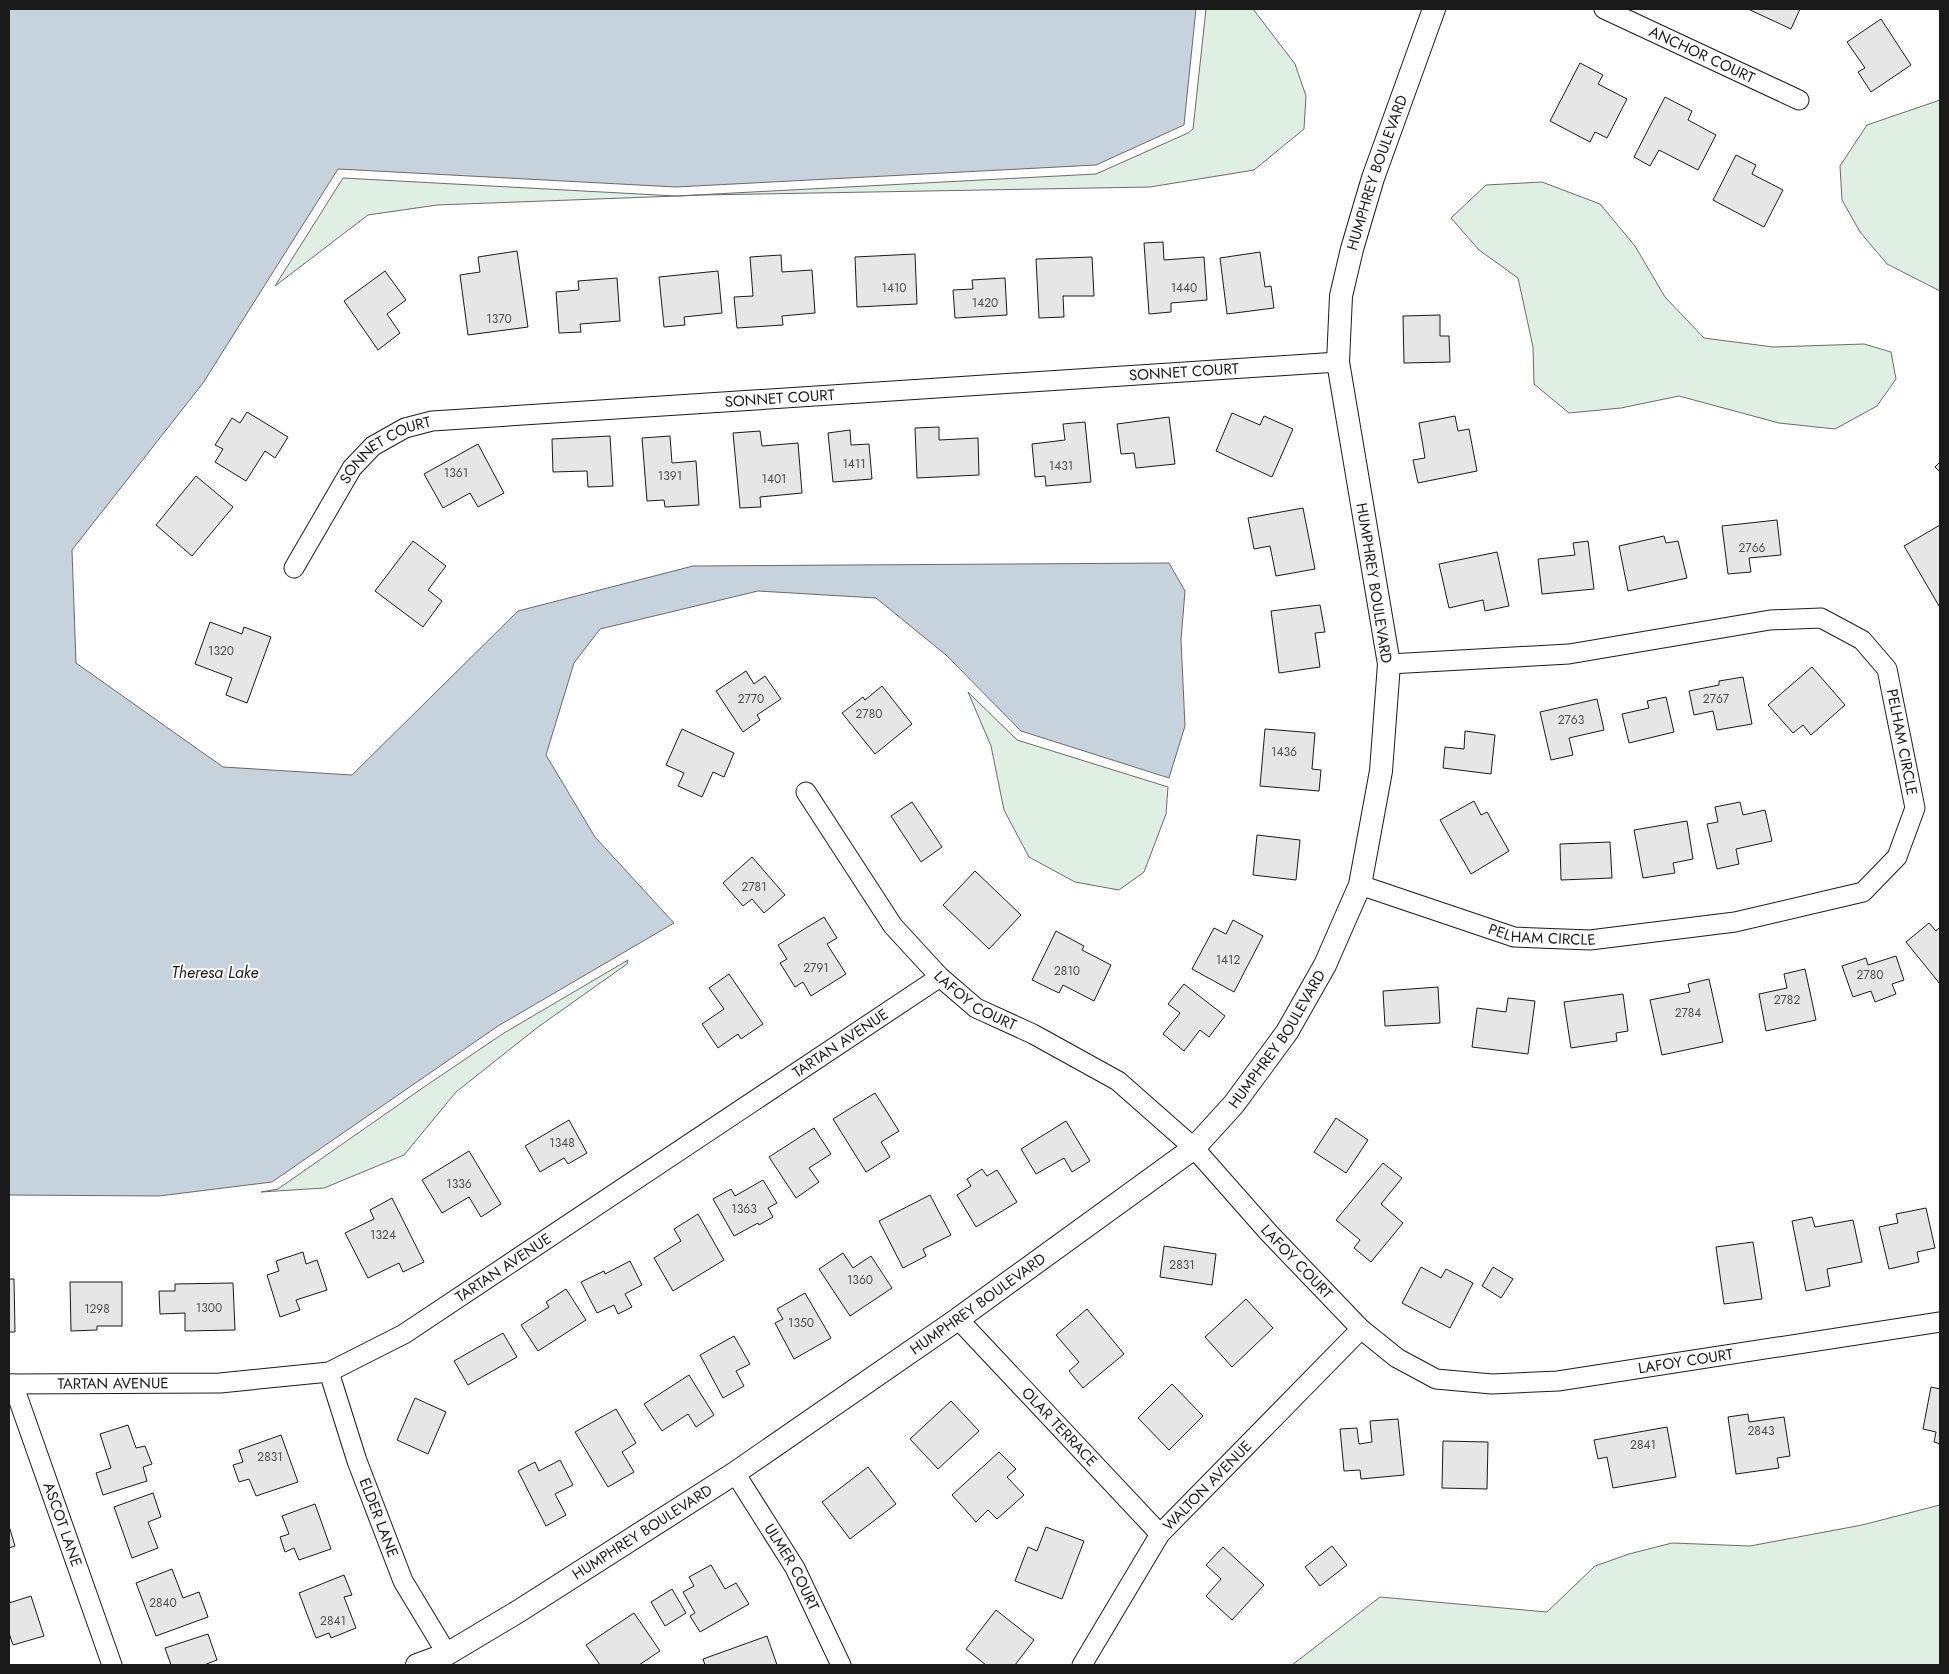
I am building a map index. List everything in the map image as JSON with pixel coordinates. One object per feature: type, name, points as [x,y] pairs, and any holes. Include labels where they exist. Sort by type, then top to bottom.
[{"type":"street","name":"HUMPHREY BOULEVARD","points":[[417,1665],[447,1654],[519,1611],[735,1473],[958,1319],[1194,1148],[1234,1104],[1287,1032],[1325,965],[1360,885],[1381,772],[1389,664],[1338,362],[1341,296],[1352,249],[1373,178],[1434,9]]},
{"type":"street","name":"ANCHOR COURT","points":[[1604,9],[1799,100]]},
{"type":"street","name":"SONNET COURT","points":[[294,568],[352,468],[372,446],[405,428],[432,421],[1338,362]]},
{"type":"street","name":"PELHAM CIRCLE","points":[[1360,885],[1514,937],[1590,940],[1735,922],[1863,892],[1897,857],[1915,808],[1887,669],[1862,640],[1821,618],[1770,620],[1569,654],[1389,664]]},
{"type":"street","name":"LAFOY COURT","points":[[806,792],[893,926],[940,977],[976,1008],[1033,1034],[1118,1081],[1194,1148],[1269,1233],[1361,1329],[1397,1358],[1436,1379],[1492,1384],[1558,1381],[1940,1322]]},
{"type":"street","name":"TARTAN AVENUE","points":[[11,1384],[220,1383],[329,1372],[404,1334],[940,977]]},
{"type":"street","name":"OLAR TERRACE","points":[[958,1319],[1160,1534]]},
{"type":"street","name":"WALTON AVENUE","points":[[1082,1665],[1160,1534],[1361,1329]]},
{"type":"street","name":"ELDER LANE","points":[[329,1372],[357,1462],[404,1581],[447,1654]]},
{"type":"street","name":"ASCOT LANE","points":[[11,1384],[112,1665]]},
{"type":"street","name":"ULMER COURT","points":[[735,1473],[796,1568],[841,1665]]},
{"type":"green space","points":[[1206,9],[1253,9],[1295,64],[1306,96],[1304,129],[1254,170],[1150,187],[704,195],[437,205],[368,215],[275,286],[343,178],[676,196],[1096,174],[1188,133],[1193,129]]},
{"type":"green space","points":[[1940,100],[1940,291],[1887,264],[1860,232],[1842,200],[1840,166],[1867,125]]},
{"type":"green space","points":[[1542,182],[1600,204],[1635,246],[1665,297],[1704,338],[1773,347],[1864,344],[1891,352],[1896,379],[1877,406],[1835,429],[1779,423],[1679,396],[1621,408],[1569,413],[1534,384],[1533,347],[1518,278],[1479,250],[1451,218],[1486,185]]},
{"type":"green space","points":[[968,692],[1017,740],[1168,787],[1166,814],[1144,872],[1119,890],[1075,882],[1029,857],[1004,810],[991,746]]},
{"type":"green space","points":[[628,960],[627,964],[538,1027],[456,1092],[404,1155],[324,1188],[261,1192],[278,1189],[504,1033]]},
{"type":"green space","points":[[1940,1505],[1940,1665],[1292,1665],[1380,1597],[1547,1612],[1595,1566],[1629,1554],[1672,1543],[1750,1546],[1862,1525]]},
{"type":"water","name":"Theresa Lake","points":[[9,9],[1196,9],[1184,125],[1096,165],[676,187],[338,169],[203,383],[72,550],[76,663],[223,767],[352,775],[518,611],[693,566],[1169,563],[1185,591],[1181,640],[1185,726],[1169,778],[1021,731],[946,655],[876,598],[758,591],[600,629],[574,663],[546,755],[595,837],[674,923],[498,1026],[272,1182],[159,1196],[9,1195]]},
{"type":"building","points":[[1748,9],[1800,9],[1791,29]]},
{"type":"building","points":[[1881,19],[1911,65],[1871,92],[1858,72],[1865,68],[1847,42]]},
{"type":"building","points":[[1580,63],[1603,75],[1598,84],[1627,99],[1607,138],[1595,132],[1590,142],[1550,121]]},
{"type":"building","points":[[1665,97],[1692,111],[1688,120],[1716,135],[1698,170],[1659,150],[1650,166],[1634,157]]},
{"type":"building","points":[[1736,155],[1756,165],[1752,174],[1783,190],[1764,227],[1713,200]]},
{"type":"building","points":[[1163,242],[1164,260],[1204,257],[1207,300],[1171,303],[1171,312],[1149,314],[1144,243]]},
{"type":"building","points":[[517,251],[528,327],[468,335],[460,275],[480,272],[478,257]]},
{"type":"building","points":[[1260,252],[1265,287],[1271,286],[1274,308],[1227,314],[1220,258]]},
{"type":"building","points":[[915,254],[917,304],[857,307],[855,257]]},
{"type":"building","points":[[781,255],[782,272],[812,270],[815,313],[782,316],[783,325],[737,328],[734,297],[753,296],[750,257]]},
{"type":"building","points":[[1092,257],[1094,296],[1063,296],[1064,317],[1039,318],[1036,259]]},
{"type":"building","points":[[385,271],[406,300],[387,314],[400,333],[378,350],[344,301]]},
{"type":"building","points":[[718,271],[722,313],[684,317],[685,325],[664,327],[659,277]]},
{"type":"building","points":[[617,278],[620,321],[580,324],[581,332],[559,333],[556,292],[579,290],[578,281]]},
{"type":"building","points":[[1005,278],[1007,315],[955,318],[953,290],[973,289],[972,280]]},
{"type":"building","points":[[1440,315],[1440,336],[1449,336],[1450,362],[1404,363],[1403,316]]},
{"type":"building","points":[[247,412],[288,437],[275,458],[265,451],[246,481],[215,462],[223,449],[215,445],[232,418],[240,423]]},
{"type":"building","points":[[1232,413],[1260,425],[1264,416],[1293,429],[1272,477],[1216,451]]},
{"type":"building","points":[[1455,416],[1458,431],[1469,429],[1477,471],[1418,483],[1413,460],[1425,458],[1419,423]]},
{"type":"building","points":[[1169,417],[1175,464],[1136,468],[1134,453],[1121,454],[1117,424]]},
{"type":"building","points":[[1085,422],[1091,482],[1046,486],[1045,476],[1035,477],[1032,444],[1065,440],[1063,424]]},
{"type":"building","points":[[939,427],[939,440],[978,438],[979,475],[917,478],[915,428]]},
{"type":"building","points":[[850,430],[851,445],[869,444],[872,479],[833,482],[828,433]]},
{"type":"building","points":[[760,431],[762,446],[798,443],[802,493],[760,497],[761,507],[740,508],[733,433]]},
{"type":"building","points":[[610,436],[613,486],[588,487],[587,471],[553,472],[552,439]]},
{"type":"building","points":[[670,436],[672,463],[696,461],[699,505],[665,507],[664,500],[647,501],[642,438]]},
{"type":"building","points":[[478,444],[504,493],[478,507],[470,493],[443,508],[424,474]]},
{"type":"building","points":[[1940,462],[1940,472],[1935,467]]},
{"type":"building","points":[[196,476],[233,507],[192,556],[156,525]]},
{"type":"building","points":[[1303,508],[1315,569],[1276,576],[1270,546],[1254,549],[1248,518]]},
{"type":"building","points":[[1777,520],[1781,555],[1749,558],[1751,572],[1728,574],[1722,526]]},
{"type":"building","points":[[1940,525],[1940,606],[1939,606],[1904,546]]},
{"type":"building","points":[[1664,536],[1666,543],[1678,541],[1687,578],[1628,591],[1619,546]]},
{"type":"building","points":[[413,541],[446,566],[428,590],[442,601],[423,627],[375,591]]},
{"type":"building","points":[[1588,541],[1594,589],[1542,594],[1538,559],[1575,555],[1573,543]]},
{"type":"building","points":[[1497,552],[1509,606],[1485,611],[1483,600],[1449,608],[1439,564]]},
{"type":"building","points":[[1320,605],[1325,632],[1315,633],[1320,667],[1279,673],[1271,611]]},
{"type":"building","points":[[210,622],[242,634],[244,627],[271,637],[247,703],[226,695],[232,678],[195,664]]},
{"type":"building","points":[[1812,667],[1845,705],[1811,735],[1803,725],[1793,733],[1768,705]]},
{"type":"building","points":[[746,671],[754,684],[765,676],[781,699],[757,715],[760,720],[743,732],[716,691]]},
{"type":"building","points":[[1743,677],[1752,724],[1717,730],[1713,711],[1694,715],[1689,691],[1719,685],[1719,681]]},
{"type":"building","points":[[882,686],[912,724],[875,754],[842,713],[863,697],[865,700]]},
{"type":"building","points":[[1666,697],[1674,732],[1629,743],[1622,714],[1649,708],[1647,701]]},
{"type":"building","points":[[1597,699],[1604,730],[1569,738],[1573,755],[1551,760],[1540,712]]},
{"type":"building","points":[[682,729],[734,753],[724,777],[713,772],[702,797],[678,786],[684,773],[666,765]]},
{"type":"building","points":[[1265,729],[1315,733],[1312,769],[1321,770],[1319,791],[1260,786]]},
{"type":"building","points":[[1465,731],[1495,735],[1491,774],[1443,768],[1445,747],[1464,749]]},
{"type":"building","points":[[1474,801],[1481,815],[1487,812],[1509,851],[1471,874],[1440,820]]},
{"type":"building","points":[[912,802],[942,847],[921,862],[891,816]]},
{"type":"building","points":[[1740,802],[1743,815],[1765,810],[1772,841],[1736,849],[1739,864],[1717,869],[1707,824],[1718,822],[1715,807]]},
{"type":"building","points":[[1687,821],[1693,859],[1673,863],[1675,873],[1643,878],[1634,830]]},
{"type":"building","points":[[1257,835],[1300,840],[1296,880],[1253,875]]},
{"type":"building","points":[[1610,842],[1612,878],[1561,880],[1560,844]]},
{"type":"building","points":[[752,857],[785,895],[764,913],[752,899],[743,906],[723,883]]},
{"type":"building","points":[[975,871],[1021,915],[989,949],[943,905]]},
{"type":"building","points":[[824,917],[837,938],[827,944],[846,974],[811,996],[803,982],[795,987],[780,963],[787,959],[778,945]]},
{"type":"building","points":[[1233,920],[1263,936],[1234,992],[1192,969],[1214,928],[1226,934]]},
{"type":"building","points":[[1929,923],[1936,931],[1940,927],[1940,984],[1906,942]]},
{"type":"building","points":[[1056,931],[1084,946],[1082,950],[1111,965],[1094,1001],[1063,985],[1059,993],[1032,980]]},
{"type":"building","points":[[1896,956],[1904,980],[1892,984],[1896,994],[1875,1002],[1871,991],[1853,997],[1842,966],[1866,958],[1868,965]]},
{"type":"building","points":[[1805,969],[1816,1020],[1766,1031],[1759,994],[1787,988],[1784,974]]},
{"type":"building","points":[[729,974],[763,1024],[741,1039],[738,1034],[718,1048],[702,1024],[724,1009],[709,988]]},
{"type":"building","points":[[1709,979],[1723,1042],[1662,1055],[1650,1000],[1690,992],[1688,984]]},
{"type":"building","points":[[1184,984],[1225,1016],[1209,1037],[1200,1030],[1184,1051],[1163,1034],[1180,1013],[1168,1004]]},
{"type":"building","points":[[1438,987],[1440,1023],[1385,1026],[1383,991]]},
{"type":"building","points":[[1623,994],[1628,1031],[1616,1033],[1617,1041],[1571,1048],[1564,1002]]},
{"type":"building","points":[[1508,998],[1535,1001],[1528,1054],[1472,1047],[1477,1008],[1506,1012]]},
{"type":"building","points":[[875,1093],[899,1131],[881,1142],[890,1157],[866,1172],[833,1119]]},
{"type":"building","points":[[1336,1118],[1368,1140],[1346,1173],[1314,1152]]},
{"type":"building","points":[[569,1120],[587,1153],[568,1164],[564,1158],[540,1172],[525,1146]]},
{"type":"building","points":[[1066,1121],[1090,1161],[1072,1172],[1064,1158],[1036,1174],[1021,1149]]},
{"type":"building","points":[[814,1128],[831,1154],[809,1168],[819,1182],[796,1198],[769,1157]]},
{"type":"building","points":[[469,1151],[501,1204],[481,1217],[469,1197],[442,1213],[422,1180]]},
{"type":"building","points":[[1383,1163],[1402,1178],[1381,1204],[1403,1223],[1371,1262],[1354,1248],[1360,1240],[1336,1220]]},
{"type":"building","points":[[982,1169],[987,1176],[997,1170],[1017,1202],[976,1227],[957,1195],[971,1186],[967,1179]]},
{"type":"building","points":[[763,1180],[777,1203],[768,1208],[773,1217],[734,1236],[713,1199],[731,1189],[735,1196]]},
{"type":"building","points":[[930,1195],[951,1235],[923,1249],[926,1256],[903,1268],[879,1221]]},
{"type":"building","points":[[392,1198],[424,1262],[403,1272],[399,1263],[368,1278],[345,1233],[374,1219],[370,1210]]},
{"type":"building","points":[[1926,1208],[1935,1248],[1917,1252],[1919,1262],[1889,1269],[1879,1227],[1898,1223],[1896,1214]]},
{"type":"building","points":[[698,1214],[724,1260],[673,1291],[654,1258],[681,1241],[674,1229]]},
{"type":"building","points":[[1812,1217],[1815,1227],[1853,1220],[1862,1262],[1827,1269],[1830,1286],[1806,1291],[1792,1221]]},
{"type":"building","points":[[1753,1242],[1762,1299],[1724,1304],[1716,1247]]},
{"type":"building","points":[[1164,1246],[1216,1254],[1212,1285],[1160,1277]]},
{"type":"building","points":[[303,1252],[306,1264],[317,1260],[327,1290],[296,1300],[300,1310],[280,1317],[267,1275],[279,1271],[276,1261]]},
{"type":"building","points":[[843,1253],[853,1268],[871,1256],[892,1288],[850,1316],[819,1269]]},
{"type":"building","points":[[630,1261],[642,1285],[625,1294],[632,1307],[618,1314],[614,1305],[597,1313],[581,1282],[604,1271],[605,1274]]},
{"type":"building","points":[[1421,1267],[1441,1278],[1446,1269],[1473,1283],[1450,1328],[1402,1303]]},
{"type":"building","points":[[1493,1267],[1513,1279],[1501,1298],[1482,1286]]},
{"type":"building","points":[[9,1279],[14,1279],[15,1332],[9,1332]]},
{"type":"building","points":[[70,1282],[122,1282],[122,1326],[97,1326],[97,1330],[71,1331]]},
{"type":"building","points":[[233,1283],[235,1330],[185,1331],[185,1313],[160,1314],[159,1291],[175,1291],[175,1284]]},
{"type":"building","points":[[566,1289],[586,1320],[538,1351],[521,1325],[549,1307],[546,1302]]},
{"type":"building","points":[[805,1293],[831,1338],[794,1359],[775,1323],[783,1319],[777,1309]]},
{"type":"building","points":[[1246,1299],[1273,1328],[1232,1367],[1205,1337]]},
{"type":"building","points":[[1087,1309],[1124,1354],[1083,1388],[1069,1371],[1079,1362],[1056,1335]]},
{"type":"building","points":[[503,1333],[517,1357],[468,1385],[454,1361]]},
{"type":"building","points":[[734,1336],[750,1364],[736,1371],[744,1386],[723,1398],[700,1355]]},
{"type":"building","points":[[689,1375],[714,1415],[696,1427],[688,1414],[662,1431],[644,1404]]},
{"type":"building","points":[[1172,1384],[1203,1416],[1169,1450],[1138,1418]]},
{"type":"building","points":[[1931,1387],[1940,1389],[1940,1444],[1934,1442],[1936,1432],[1923,1429]]},
{"type":"building","points":[[415,1398],[446,1412],[428,1454],[397,1440]]},
{"type":"building","points":[[951,1401],[979,1431],[938,1469],[910,1439]]},
{"type":"building","points":[[616,1409],[636,1443],[622,1452],[634,1472],[608,1487],[575,1432]]},
{"type":"building","points":[[1748,1414],[1749,1422],[1784,1417],[1790,1456],[1777,1458],[1779,1468],[1736,1474],[1728,1417]]},
{"type":"building","points":[[1398,1419],[1404,1475],[1361,1479],[1360,1470],[1344,1471],[1340,1429],[1357,1428],[1359,1444],[1372,1442],[1370,1421]]},
{"type":"building","points":[[128,1425],[136,1448],[145,1446],[152,1464],[143,1467],[147,1481],[103,1495],[96,1473],[111,1468],[100,1434]]},
{"type":"building","points":[[1667,1427],[1676,1477],[1613,1488],[1607,1457],[1598,1459],[1594,1440]]},
{"type":"building","points":[[281,1435],[298,1482],[256,1496],[249,1479],[239,1482],[233,1465],[243,1462],[239,1450]]},
{"type":"building","points":[[1443,1441],[1488,1442],[1487,1489],[1442,1488]]},
{"type":"building","points":[[999,1452],[1016,1469],[1007,1477],[1024,1495],[997,1519],[988,1510],[976,1522],[952,1495]]},
{"type":"building","points":[[560,1460],[573,1485],[555,1494],[566,1515],[546,1526],[518,1471],[535,1462],[539,1471]]},
{"type":"building","points":[[868,1467],[896,1504],[850,1539],[822,1502]]},
{"type":"building","points":[[153,1493],[161,1517],[148,1522],[158,1548],[132,1558],[114,1507]]},
{"type":"building","points":[[315,1504],[331,1549],[299,1560],[294,1548],[285,1552],[280,1537],[289,1534],[282,1516]]},
{"type":"building","points":[[9,1526],[15,1546],[9,1548]]},
{"type":"building","points":[[1046,1527],[1084,1541],[1062,1599],[1015,1581],[1028,1547],[1037,1551]]},
{"type":"building","points":[[1332,1546],[1347,1565],[1320,1586],[1305,1567]]},
{"type":"building","points":[[1223,1547],[1264,1585],[1232,1620],[1206,1596],[1221,1579],[1206,1565]]},
{"type":"building","points":[[711,1565],[725,1589],[736,1583],[749,1604],[700,1632],[690,1616],[695,1613],[683,1592],[694,1586],[689,1577]]},
{"type":"building","points":[[172,1569],[183,1598],[199,1592],[208,1617],[156,1636],[136,1583]]},
{"type":"building","points":[[344,1575],[352,1595],[344,1597],[356,1628],[331,1638],[329,1633],[316,1638],[299,1593]]},
{"type":"building","points":[[672,1589],[686,1613],[665,1626],[651,1602]]},
{"type":"building","points":[[31,1596],[44,1636],[13,1645],[9,1633],[9,1603]]},
{"type":"building","points":[[996,1610],[1034,1640],[1015,1665],[986,1665],[966,1649]]},
{"type":"building","points":[[634,1613],[660,1651],[639,1665],[600,1665],[586,1645]]},
{"type":"building","points":[[208,1634],[217,1660],[204,1665],[171,1665],[165,1648]]},
{"type":"building","points":[[767,1636],[777,1665],[705,1665],[703,1659]]}]
